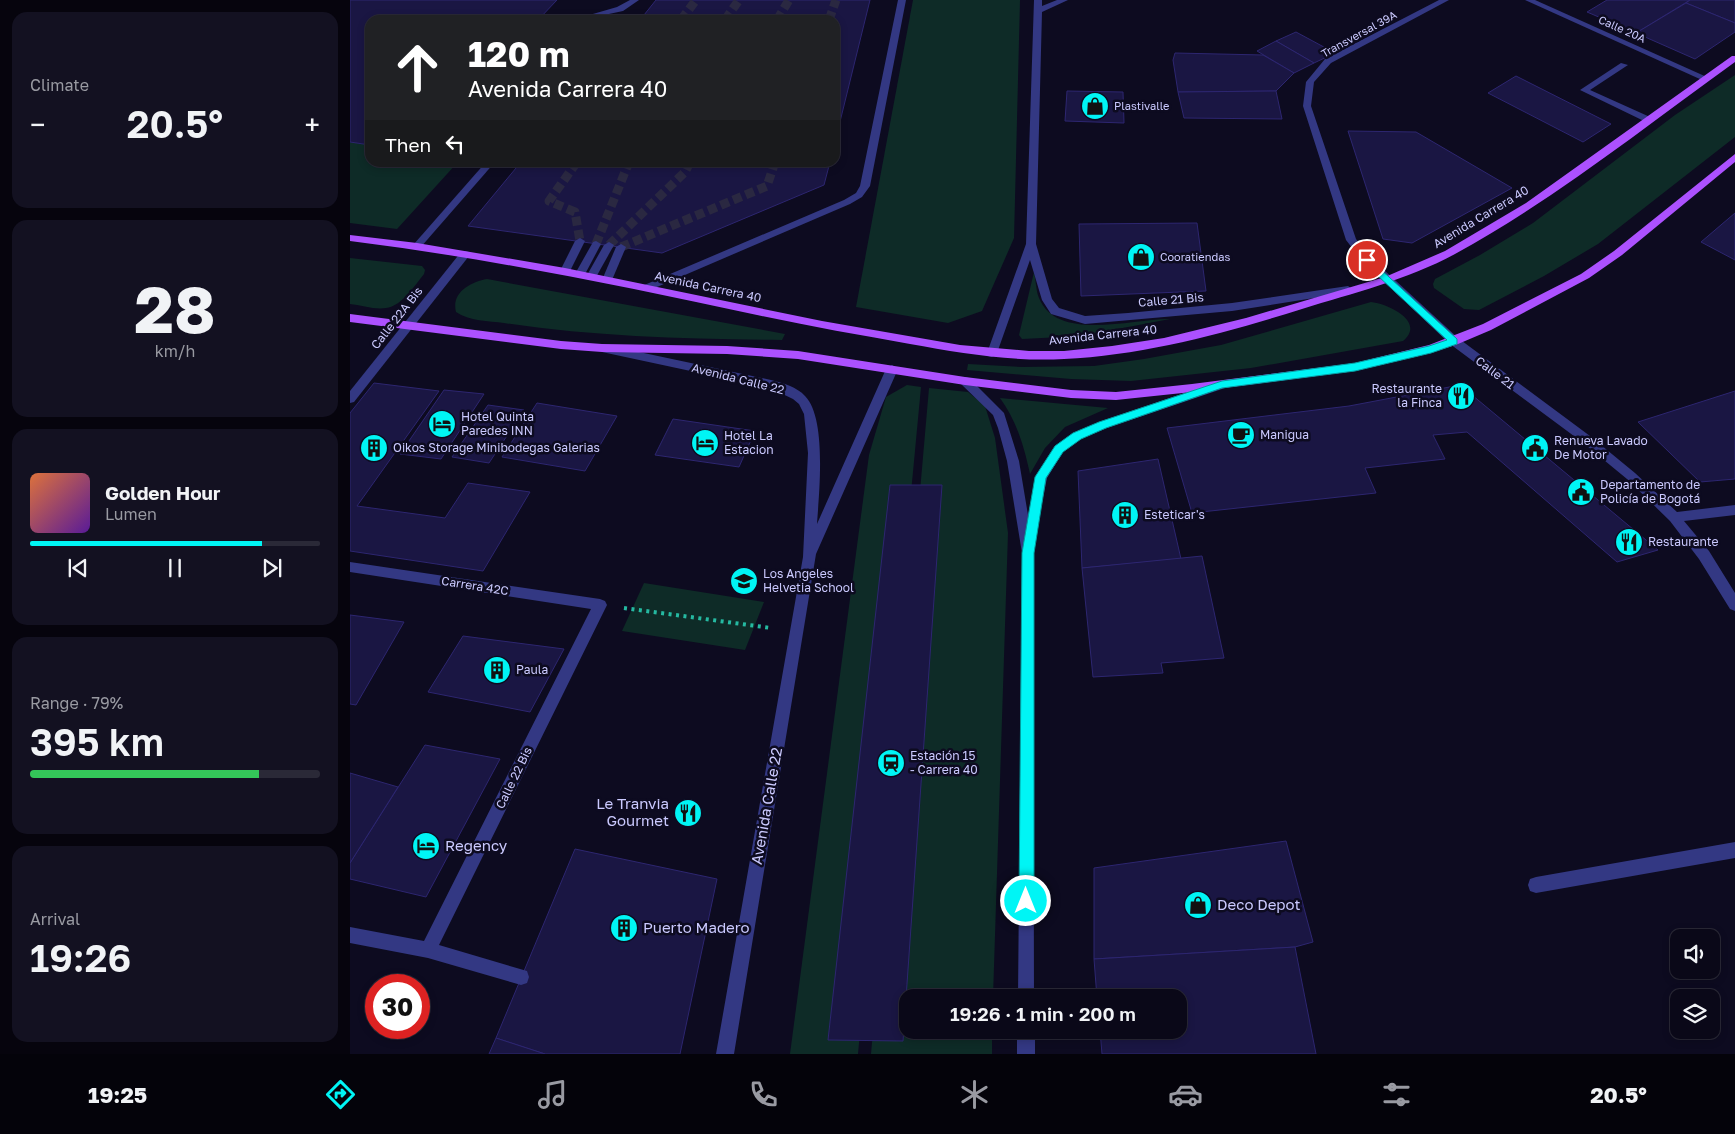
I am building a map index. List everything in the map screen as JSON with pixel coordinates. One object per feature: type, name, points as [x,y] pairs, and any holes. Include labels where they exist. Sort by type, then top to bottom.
[{"type":"main road","name":"Avenida Carrera 40","points":[[350,238],[417,246],[565,271],[822,325],[960,349],[992,353],[1064,355],[1112,350],[1164,342],[1247,322],[1389,280],[1449,254],[1529,205],[1735,58]]},
{"type":"main road","points":[[350,318],[561,345],[602,348],[727,350],[798,355],[1042,391],[1116,396],[1222,384],[1355,367],[1431,349],[1487,327],[1585,276],[1618,253],[1735,157]]},
{"type":"street","points":[[594,15],[620,9],[635,0]]},
{"type":"street","points":[[646,288],[766,238],[859,195],[865,186],[902,0]]},
{"type":"street","name":"Calle 21 Bis","points":[[1038,0],[1031,244],[1048,304],[1055,311],[1085,320],[1232,307],[1361,288]]},
{"type":"street","points":[[1037,11],[1064,0]]},
{"type":"street","name":"Transversal 39A","points":[[1307,106],[1310,82],[1328,61],[1445,0]]},
{"type":"street","name":"Calle 20A","points":[[1530,0],[1705,78]]},
{"type":"street","points":[[1624,65],[1584,90],[1648,119]]},
{"type":"street","name":"Calle 21","points":[[1307,106],[1350,240],[1367,260],[1454,341],[1593,445],[1631,476],[1674,517],[1704,555],[1735,605]]},
{"type":"street","points":[[417,246],[487,167]]},
{"type":"street","points":[[565,271],[580,241]]},
{"type":"street","points":[[585,275],[596,244]]},
{"type":"street","name":"Calle 21 Bis","points":[[992,353],[1031,244]]},
{"type":"street","points":[[585,275],[609,245]]},
{"type":"street","points":[[607,280],[621,247]]},
{"type":"street","name":"Calle 22A Bis","points":[[350,399],[465,254]]},
{"type":"street","name":"Avenida Calle 22","points":[[602,348],[771,384],[796,394],[803,400],[808,407],[812,425],[813,474],[809,557],[725,1054]]},
{"type":"street","name":"Avenida Calle 22","points":[[809,557],[892,369]]},
{"type":"street","points":[[965,381],[998,414],[1004,428],[1013,461],[1028,553]]},
{"type":"street","points":[[1026,989],[1028,553],[1041,477],[1059,449],[1077,436],[1103,425],[1222,384]]},
{"type":"street","points":[[1674,517],[1735,510]]},
{"type":"street","name":"Carrera 42C","points":[[350,567],[600,605]]},
{"type":"street","name":"Calle 22 Bis","points":[[428,950],[600,605]]},
{"type":"street","points":[[1536,885],[1735,850]]},
{"type":"street","points":[[350,935],[428,950],[522,977]]},
{"type":"street","points":[[1026,1039],[1026,1054]]},
{"type":"path","points":[[600,605],[797,631]]},
{"type":"green space","points":[[913,0],[1020,0],[1014,238],[982,311],[948,323],[856,307]]},
{"type":"green space","points":[[1735,75],[1735,137],[1598,244],[1544,276],[1479,310],[1464,309],[1434,288],[1435,279],[1533,223],[1675,115]]},
{"type":"green space","points":[[350,142],[365,144],[365,167],[453,167],[397,229],[350,223]]},
{"type":"green space","points":[[350,258],[422,266],[425,270],[424,274],[403,299],[386,308],[373,308],[350,304]]},
{"type":"green space","points":[[1034,272],[1039,298],[1048,312],[1062,320],[1079,324],[1098,325],[1170,319],[1081,336],[1022,339],[1019,335]]},
{"type":"green space","points":[[487,279],[785,334],[782,340],[677,338],[607,334],[538,328],[479,320],[456,312],[456,299],[459,294],[469,285]]},
{"type":"green space","points":[[1371,302],[1395,310],[1408,321],[1410,327],[1409,334],[1403,341],[1251,368],[1131,381],[1071,379],[967,370],[968,364],[1022,367],[1094,366],[1144,359],[1221,345]]},
{"type":"green space","points":[[907,385],[921,387],[858,1054],[790,1054],[869,455],[886,397]]},
{"type":"green space","points":[[929,388],[968,392],[985,406],[995,438],[1008,533],[993,989],[899,989],[899,1039],[992,1039],[992,1054],[871,1054]]},
{"type":"green space","points":[[1000,398],[1108,408],[1065,427],[1045,448],[1030,474],[1019,434]]},
{"type":"green space","points":[[644,583],[764,602],[745,650],[622,631]]},
{"type":"building","points":[[350,0],[557,0],[543,15],[365,15],[365,144],[350,142]]},
{"type":"building","points":[[656,0],[870,0],[840,122],[840,15],[644,15]]},
{"type":"building","points":[[1607,0],[1690,0],[1636,33],[1587,12]]},
{"type":"building","points":[[1690,0],[1735,0],[1735,23],[1686,3]]},
{"type":"building","points":[[1686,3],[1735,23],[1735,32],[1695,59],[1636,33]]},
{"type":"building","points":[[1296,32],[1335,53],[1314,63],[1276,41]]},
{"type":"building","points":[[1276,41],[1314,63],[1294,73],[1257,51]]},
{"type":"building","points":[[1175,53],[1263,55],[1294,73],[1276,91],[1178,92],[1173,60]]},
{"type":"building","points":[[1516,76],[1611,124],[1583,142],[1488,93]]},
{"type":"building","name":"Plastivalle","points":[[1067,91],[1123,92],[1124,123],[1065,121]]},
{"type":"building","points":[[1276,91],[1282,119],[1184,118],[1178,92]]},
{"type":"building","points":[[1348,131],[1416,132],[1512,188],[1412,243],[1383,239]]},
{"type":"building","points":[[517,167],[829,167],[824,185],[662,253],[468,226]]},
{"type":"building","points":[[1735,213],[1735,260],[1701,242]]},
{"type":"building","name":"Cooratiendas","points":[[1197,223],[1206,291],[1081,296],[1079,224]]},
{"type":"building","name":"Oikos Storage Minibodegas Galerias","points":[[374,383],[439,391],[357,506],[445,518],[468,483],[530,492],[483,571],[350,551],[350,413]]},
{"type":"building","points":[[1460,385],[1658,550],[1617,562],[1467,432],[1433,435],[1445,459],[1365,468],[1376,493],[1192,513],[1167,428],[1349,406]]},
{"type":"building","name":"Hotel Quinta Paredes INN","points":[[444,390],[484,394],[441,459],[400,454]]},
{"type":"building","points":[[1735,391],[1735,479],[1700,482],[1638,422]]},
{"type":"building","points":[[537,403],[617,416],[585,471],[502,457]]},
{"type":"building","points":[[488,405],[524,410],[489,463],[452,457]]},
{"type":"building","name":"Hotel La Estacion","points":[[673,419],[755,431],[739,467],[655,455]]},
{"type":"building","name":"Esteticar's","points":[[1158,459],[1181,559],[1082,568],[1078,471]]},
{"type":"building","name":"Estación 15 - Carrera 40","points":[[890,485],[942,485],[907,989],[899,989],[899,1039],[903,1039],[903,1041],[828,1040]]},
{"type":"building","points":[[1202,556],[1224,658],[1161,663],[1163,673],[1093,677],[1082,568]]},
{"type":"building","points":[[350,615],[404,622],[356,705],[350,704]]},
{"type":"building","name":"Paula","points":[[463,636],[564,649],[530,712],[428,692]]},
{"type":"building","points":[[425,745],[500,759],[426,897],[350,879],[350,863]]},
{"type":"building","points":[[350,773],[398,787],[350,863]]},
{"type":"building","name":"Deco Depot","points":[[1286,841],[1313,942],[1295,947],[1094,959],[1094,868]]},
{"type":"building","name":"Puerto Madero","points":[[575,849],[717,879],[680,1054],[545,1054],[496,1038]]},
{"type":"building","points":[[1295,947],[1316,1054],[1102,1054],[1101,1039],[1187,1039],[1187,989],[1096,989],[1094,959]]},
{"type":"building","points":[[496,1038],[545,1054],[489,1054]]},
{"type":"tunnel","points":[[685,15],[696,0]]},
{"type":"tunnel","points":[[728,15],[739,0]]},
{"type":"tunnel","points":[[780,15],[789,0]]},
{"type":"tunnel","points":[[831,15],[836,0]]},
{"type":"tunnel","points":[[573,167],[549,201],[575,212],[580,241]]},
{"type":"tunnel","points":[[596,244],[627,167]]},
{"type":"tunnel","points":[[609,245],[685,172],[688,167]]},
{"type":"tunnel","points":[[621,247],[767,186],[773,167]]},
{"type":"place","name":"Plastivalle","points":[[1095,106]]},
{"type":"place","name":"Cooratiendas","points":[[1141,257]]},
{"type":"place","name":"Restaurante la Finca","points":[[1461,396]]},
{"type":"place","name":"Hotel Quinta Paredes INN","points":[[442,424]]},
{"type":"place","name":"Manigua","points":[[1241,435]]},
{"type":"place","name":"Hotel La Estacion","points":[[705,443]]},
{"type":"place","name":"Oikos Storage Minibodegas Galerias","points":[[374,448]]},
{"type":"place","name":"Renueva Lavado De Motor","points":[[1535,448]]},
{"type":"place","name":"Departamento de Policía de Bogotá","points":[[1581,492]]},
{"type":"place","name":"Esteticar's","points":[[1125,515]]},
{"type":"place","name":"Restaurante","points":[[1629,542]]},
{"type":"place","name":"Los Angeles Helvetia School","points":[[744,581]]},
{"type":"place","name":"Paula","points":[[497,670]]},
{"type":"place","name":"Estación 15 - Carrera 40","points":[[891,763]]},
{"type":"place","name":"Le Tranvia Gourmet","points":[[688,813]]},
{"type":"place","name":"Regency","points":[[426,846]]},
{"type":"place","name":"Deco Depot","points":[[1198,905]]},
{"type":"place","name":"Puerto Madero","points":[[624,928]]},
{"type":"route","points":[[1026,901],[1028,553],[1041,477],[1059,449],[1077,436],[1103,425],[1222,384],[1322,373],[1355,367],[1431,349],[1454,341],[1367,260]]}]
